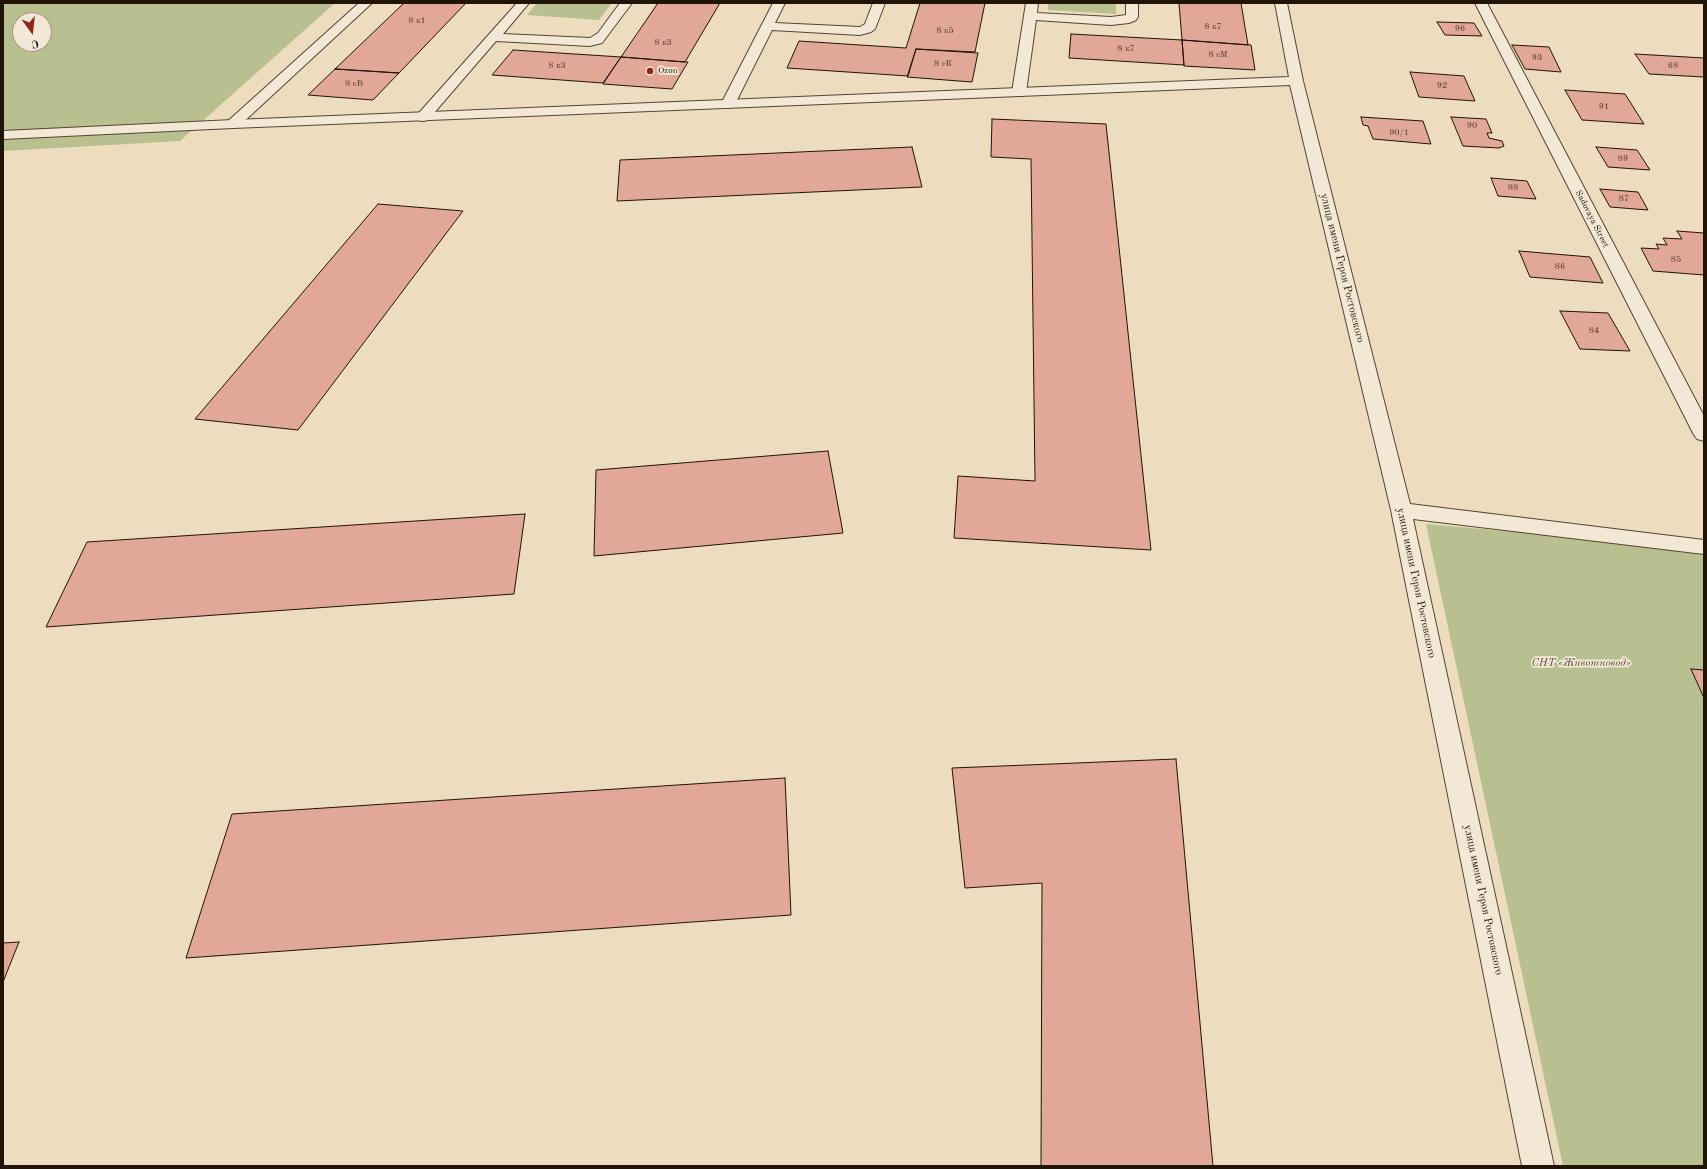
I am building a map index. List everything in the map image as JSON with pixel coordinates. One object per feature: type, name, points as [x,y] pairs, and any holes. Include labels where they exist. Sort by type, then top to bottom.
[{"type":"street","points":[[233,124],[366,3]]},
{"type":"street","points":[[423,116],[522,3]]},
{"type":"street","points":[[493,37],[590,42],[598,40],[626,3]]},
{"type":"street","points":[[728,104],[779,3]]},
{"type":"street","points":[[767,26],[860,31],[871,26],[879,3]]},
{"type":"street","points":[[1019,92],[1031,9],[1111,21],[1125,20],[1132,17],[1132,3]]},
{"type":"street","name":"улица имени Героя Ростовского","points":[[1281,3],[1296,81],[1401,510],[1538,1166]]},
{"type":"street","name":"Sadovaya Street","points":[[1480,3],[1704,435]]},
{"type":"street","points":[[3,135],[423,116],[1296,81]]},
{"type":"street","points":[[1401,510],[1704,547]]},
{"type":"green space","points":[[3,3],[335,3],[180,141],[3,151]]},
{"type":"green space","points":[[537,3],[612,3],[599,20],[527,15]]},
{"type":"green space","points":[[1048,3],[1116,3],[1116,14],[1048,10]]},
{"type":"green space","name":"СНТ «Животновод»","points":[[1426,524],[1704,549],[1704,1166],[1563,1166]]},
{"type":"building","points":[[404,3],[466,3],[399,73],[335,69]]},
{"type":"building","points":[[658,3],[720,3],[685,62],[621,57]]},
{"type":"building","points":[[920,3],[985,3],[975,52],[916,49],[908,76],[787,68],[799,41],[906,48]]},
{"type":"building","points":[[1179,3],[1241,3],[1248,45],[1182,40]]},
{"type":"building","points":[[1437,22],[1474,23],[1482,36],[1445,35]]},
{"type":"building","points":[[1071,34],[1182,40],[1184,65],[1069,58]]},
{"type":"building","points":[[1182,40],[1251,45],[1255,70],[1184,66]]},
{"type":"building","points":[[1512,45],[1549,47],[1561,72],[1525,69]]},
{"type":"building","points":[[916,49],[978,53],[972,82],[907,77]]},
{"type":"building","points":[[513,50],[621,57],[603,83],[492,75]]},
{"type":"building","points":[[1635,54],[1704,58],[1704,77],[1649,74]]},
{"type":"building","points":[[621,57],[688,62],[672,89],[603,84]]},
{"type":"building","points":[[335,69],[399,73],[373,100],[308,95]]},
{"type":"building","points":[[1410,72],[1464,76],[1475,101],[1419,97]]},
{"type":"building","points":[[1565,90],[1625,94],[1644,124],[1582,120]]},
{"type":"building","points":[[1361,117],[1423,121],[1431,144],[1373,139],[1368,126],[1363,125]]},
{"type":"building","points":[[1451,117],[1486,119],[1492,133],[1487,133],[1489,138],[1502,141],[1504,146],[1499,148],[1463,146]]},
{"type":"building","points":[[992,119],[1106,124],[1151,550],[954,538],[958,476],[1035,481],[1031,159],[991,157]]},
{"type":"building","points":[[912,147],[922,187],[617,201],[620,160]]},
{"type":"building","points":[[1596,147],[1637,150],[1650,170],[1608,167]]},
{"type":"building","points":[[1491,178],[1527,181],[1536,199],[1498,196]]},
{"type":"building","points":[[1600,189],[1638,192],[1648,210],[1610,207]]},
{"type":"building","points":[[378,204],[463,211],[298,430],[195,419]]},
{"type":"building","points":[[1677,231],[1704,233],[1704,275],[1653,271],[1641,248],[1659,249],[1656,244],[1667,245],[1663,238],[1682,239]]},
{"type":"building","points":[[1519,251],[1590,257],[1603,283],[1530,277]]},
{"type":"building","points":[[1560,311],[1608,313],[1630,351],[1580,349]]},
{"type":"building","points":[[828,451],[843,533],[594,556],[596,470]]},
{"type":"building","points":[[525,514],[514,594],[46,627],[87,542]]},
{"type":"building","points":[[1691,669],[1704,670],[1704,698]]},
{"type":"building","points":[[1176,759],[1213,1166],[1041,1166],[1042,883],[965,888],[952,768]]},
{"type":"building","points":[[785,778],[791,915],[186,958],[232,814]]},
{"type":"building","points":[[19,942],[3,982],[3,943]]},
{"type":"place","name":"Ozon","points":[[650,71]]}]
